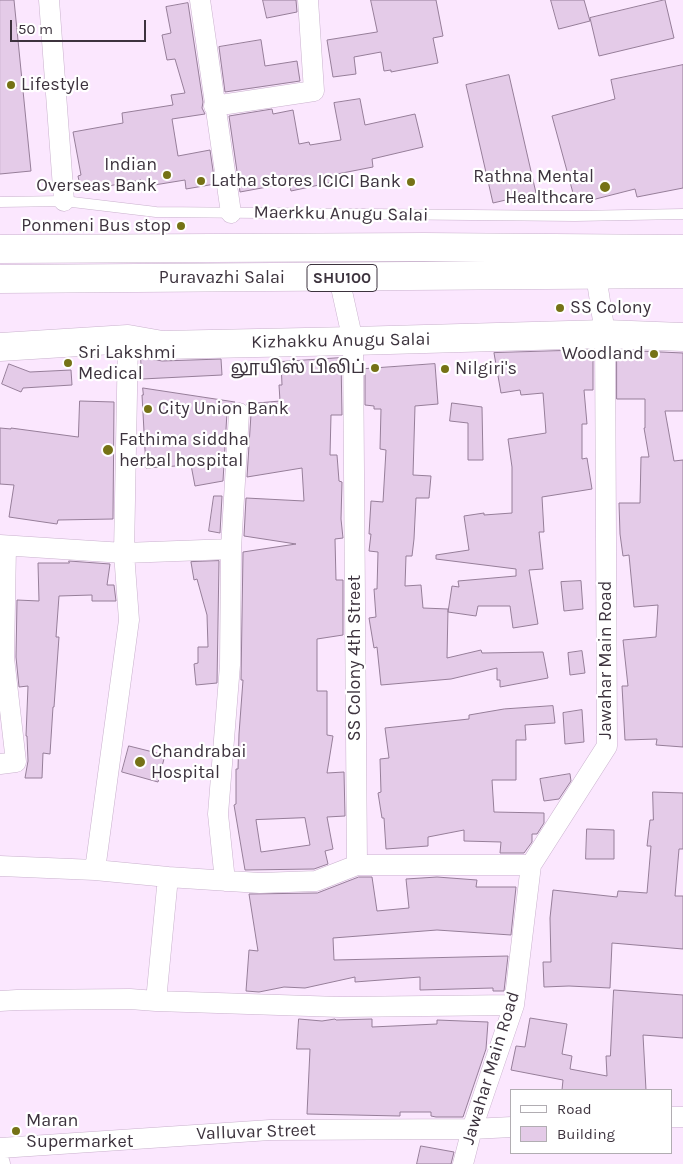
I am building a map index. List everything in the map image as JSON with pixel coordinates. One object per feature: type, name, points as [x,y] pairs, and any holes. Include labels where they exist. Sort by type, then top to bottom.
[{"type":"main road","name":"Puravazhi Salai","points":[[0,249],[433,247],[683,249]]},
{"type":"main road","name":"Puravazhi Salai","points":[[0,279],[683,274]]},
{"type":"main road","name":"Kizhakku Anugu Salai","points":[[0,347],[128,340],[162,345],[353,342],[605,334],[683,337]]},
{"type":"street","points":[[49,0],[64,201]]},
{"type":"street","points":[[200,0],[231,213]]},
{"type":"street","points":[[214,106],[314,91],[308,0]]},
{"type":"street","name":"Jawahar Main Road","points":[[463,1164],[472,1129],[514,1005],[531,865],[607,746],[605,334],[596,275]]},
{"type":"street","name":"SS Colony 4th Street","points":[[340,278],[353,342],[357,865]]},
{"type":"street","points":[[95,870],[129,620],[124,553],[128,340]]},
{"type":"street","points":[[225,881],[218,814],[230,665],[231,550],[239,413]]},
{"type":"street","points":[[0,764],[16,762],[2,658],[3,546],[124,553],[231,550]]},
{"type":"street","points":[[0,866],[95,870],[260,883],[316,881],[357,865],[531,865]]},
{"type":"street","points":[[156,1002],[168,877]]},
{"type":"street","points":[[0,1002],[17,1000],[130,999],[156,1002],[340,1007],[514,1005]]},
{"type":"street","name":"Valluvar Street","points":[[0,1148],[270,1130],[510,1127]]},
{"type":"lane","name":"Maerkku Anugu Salai","points":[[0,202],[64,201],[156,212],[575,216],[683,214]]},
{"type":"building","name":"Lifestyle","points":[[0,0],[14,0],[31,171],[0,174]]},
{"type":"building","points":[[263,0],[296,0],[297,12],[267,18]]},
{"type":"building","points":[[371,0],[436,0],[443,36],[433,38],[438,63],[391,72],[391,70],[384,71],[381,52],[354,57],[356,74],[333,77],[327,40],[377,32]]},
{"type":"building","points":[[551,0],[584,0],[590,21],[559,29]]},
{"type":"building","points":[[665,0],[674,38],[599,56],[590,18]]},
{"type":"building","points":[[188,3],[203,102],[202,108],[205,114],[172,119],[178,156],[210,150],[215,184],[186,189],[185,180],[142,187],[141,180],[81,191],[78,176],[81,175],[73,132],[123,123],[122,113],[173,105],[171,95],[185,93],[175,59],[167,60],[162,35],[171,33],[166,7]]},
{"type":"building","points":[[261,40],[265,66],[297,61],[300,81],[225,92],[219,47]]},
{"type":"building","points":[[683,65],[683,188],[637,197],[635,189],[576,204],[552,116],[615,99],[611,80]]},
{"type":"building","points":[[509,75],[536,193],[493,203],[466,85]]},
{"type":"building","points":[[360,99],[365,125],[415,114],[423,147],[372,159],[373,167],[332,175],[333,182],[291,191],[289,183],[240,192],[229,116],[272,109],[273,114],[293,110],[299,144],[309,142],[310,145],[341,140],[334,103]]},
{"type":"building","points":[[593,350],[593,390],[584,390],[587,424],[582,424],[582,459],[587,458],[592,489],[542,497],[544,532],[539,532],[543,569],[529,570],[538,624],[513,628],[510,606],[478,606],[476,616],[448,612],[452,586],[459,587],[458,581],[516,576],[516,569],[436,559],[436,555],[469,550],[464,516],[484,513],[484,515],[512,513],[512,467],[508,439],[546,433],[543,393],[521,395],[520,390],[501,393],[494,353]]},
{"type":"building","points":[[617,350],[683,353],[683,411],[665,411],[674,461],[683,460],[683,747],[656,745],[657,739],[625,740],[622,686],[628,686],[623,640],[656,637],[658,605],[634,607],[629,555],[623,556],[619,503],[640,503],[641,457],[649,457],[644,428],[645,399],[617,399]]},
{"type":"building","points":[[141,357],[162,361],[221,359],[222,375],[142,379]]},
{"type":"building","points":[[341,358],[342,415],[331,415],[330,455],[337,455],[339,481],[342,482],[341,519],[343,538],[335,539],[336,580],[343,580],[343,635],[317,639],[317,691],[327,691],[327,735],[333,736],[327,773],[344,772],[345,816],[327,817],[333,849],[325,851],[328,864],[314,869],[245,870],[234,805],[236,804],[236,769],[238,769],[243,680],[241,680],[243,552],[296,544],[244,536],[246,498],[304,501],[302,468],[247,477],[251,414],[250,408],[246,404],[280,401],[279,385],[282,385],[281,362]],"holes":[[[305,818],[310,845],[261,852],[256,820]]]},
{"type":"building","points":[[9,364],[30,372],[71,370],[72,385],[23,388],[21,392],[2,384]]},
{"type":"building","points":[[435,364],[438,404],[415,406],[413,475],[431,476],[429,498],[416,498],[412,556],[406,556],[405,586],[421,585],[423,608],[448,609],[447,658],[481,650],[482,653],[543,652],[548,678],[500,687],[500,680],[497,680],[497,668],[451,679],[381,685],[377,647],[374,648],[369,618],[376,617],[374,589],[377,589],[378,552],[369,551],[371,534],[369,534],[371,501],[383,502],[386,450],[380,449],[381,409],[374,409],[374,406],[365,405],[365,369]]},
{"type":"building","points":[[143,388],[235,402],[229,406],[227,412],[223,481],[195,486],[191,465],[146,468]]},
{"type":"building","points":[[80,401],[114,402],[113,519],[58,520],[57,524],[9,517],[14,485],[0,484],[0,428],[78,437]]},
{"type":"building","points":[[452,403],[482,407],[483,460],[468,460],[468,423],[450,421]]},
{"type":"building","points":[[214,496],[222,496],[220,533],[209,531]]},
{"type":"building","points":[[69,561],[110,564],[107,585],[114,585],[116,601],[92,601],[92,595],[59,596],[56,637],[59,637],[50,754],[43,753],[42,778],[25,778],[28,761],[26,736],[28,686],[19,687],[16,657],[17,600],[39,601],[38,563],[69,563]]},
{"type":"building","points":[[219,561],[217,683],[196,685],[194,664],[198,663],[198,647],[208,647],[207,615],[197,579],[194,580],[191,562]]},
{"type":"building","points":[[581,581],[583,609],[564,611],[561,582]]},
{"type":"building","points":[[582,651],[585,673],[570,675],[568,653]]},
{"type":"building","points":[[553,706],[555,723],[525,725],[526,740],[516,740],[516,780],[492,780],[494,812],[544,813],[544,823],[537,834],[532,834],[532,842],[524,853],[500,853],[501,842],[464,841],[464,830],[428,837],[428,846],[386,849],[384,818],[382,818],[378,793],[381,792],[380,759],[389,758],[385,728],[469,719],[469,715],[504,709]]},
{"type":"building","points":[[582,710],[584,742],[565,744],[563,713]]},
{"type":"building","points":[[129,746],[165,755],[158,782],[122,772]]},
{"type":"building","points":[[570,774],[571,781],[559,799],[544,801],[540,779]]},
{"type":"building","points":[[653,792],[683,793],[683,849],[679,849],[675,896],[683,896],[683,949],[612,943],[610,988],[544,987],[543,962],[551,962],[550,918],[553,890],[617,897],[618,891],[647,893],[651,846],[647,846],[650,820],[653,820]]},
{"type":"building","points":[[587,829],[614,830],[614,859],[586,859]]},
{"type":"building","points":[[359,877],[372,877],[377,911],[409,908],[406,879],[437,877],[477,880],[476,887],[516,887],[511,935],[437,930],[333,938],[334,960],[508,956],[504,991],[493,991],[493,988],[420,990],[420,977],[355,982],[355,977],[305,988],[284,987],[259,992],[246,991],[249,950],[258,951],[249,894],[317,893]]},
{"type":"building","points":[[614,990],[683,995],[683,1038],[643,1035],[646,1089],[562,1089],[563,1080],[511,1070],[516,1046],[525,1047],[530,1018],[567,1024],[562,1054],[572,1056],[570,1069],[607,1076],[606,1056],[610,1056]]},
{"type":"building","points":[[299,1019],[322,1021],[372,1019],[372,1027],[437,1024],[437,1020],[488,1022],[486,1049],[463,1117],[436,1117],[431,1116],[431,1112],[400,1112],[400,1116],[307,1114],[310,1049],[297,1049]]},
{"type":"building","points":[[421,1146],[454,1152],[451,1164],[417,1164]]},
{"type":"place","name":"Lifestyle","points":[[11,85]]},
{"type":"place","name":"Indian Overseas Bank","points":[[167,175]]},
{"type":"place","name":"Latha stores","points":[[201,181]]},
{"type":"place","name":"ICICI Bank","points":[[411,182]]},
{"type":"place","name":"Rathna Mental Healthcare","points":[[605,187]]},
{"type":"place","name":"Ponmeni Bus stop","points":[[181,226]]},
{"type":"place","name":"SS Colony","points":[[560,308]]},
{"type":"place","name":"Woodland","points":[[654,354]]},
{"type":"place","name":"Sri Lakshmi Medical","points":[[68,363]]},
{"type":"place","name":"லூயிஸ் பிலிப்","points":[[375,368]]},
{"type":"place","name":"Nilgiri's","points":[[445,369]]},
{"type":"place","name":"City Union Bank","points":[[148,409]]},
{"type":"place","name":"Fathima siddha herbal hospital","points":[[108,450]]},
{"type":"place","name":"Chandrabai Hospital","points":[[140,762]]},
{"type":"place","name":"Maran Supermarket","points":[[16,1131]]}]
